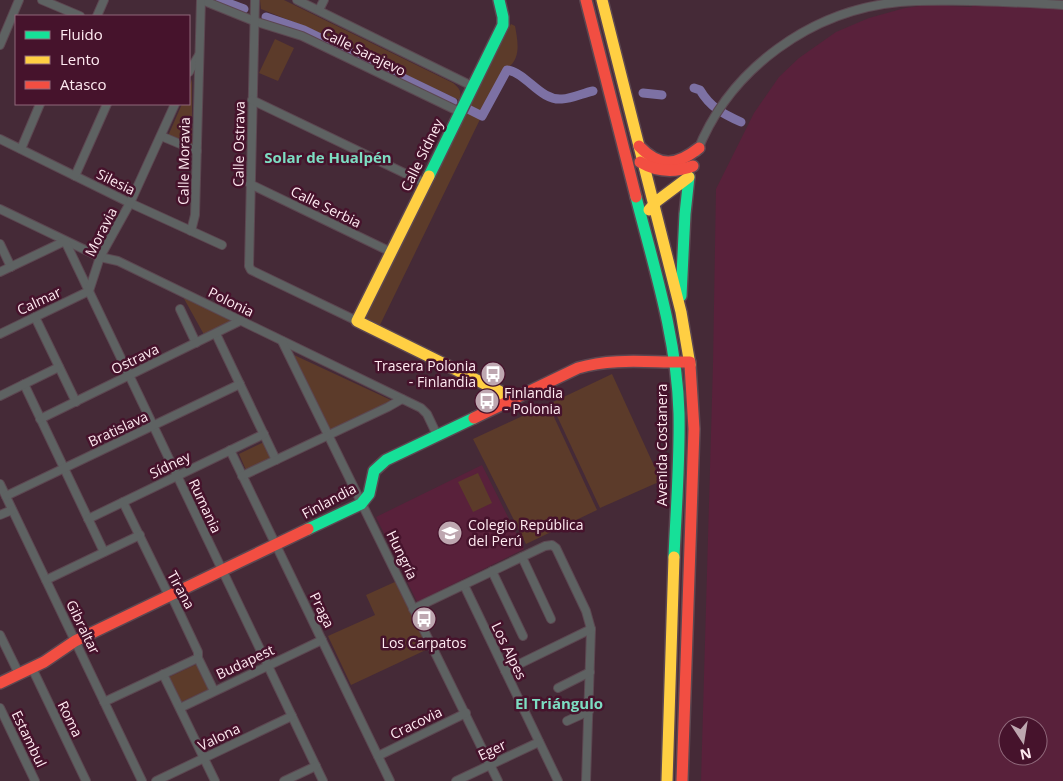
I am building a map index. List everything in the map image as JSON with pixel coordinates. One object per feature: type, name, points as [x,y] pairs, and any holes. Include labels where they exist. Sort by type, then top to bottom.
[{"type":"main road","name":"Calle Sídney","points":[[357,321],[503,25],[499,0]]},
{"type":"main road","name":"Avenida Costanera","points":[[586,0],[669,328],[679,401],[667,781]]},
{"type":"main road","points":[[602,0],[681,312],[690,362],[694,429],[682,781]]},
{"type":"main road","points":[[639,145],[652,158],[666,163],[680,160],[699,148]]},
{"type":"main road","points":[[624,146],[632,156],[644,165],[667,172],[691,171]]},
{"type":"main road","points":[[644,228],[647,214],[654,204],[691,171]]},
{"type":"main road","points":[[681,312],[685,214],[691,171]]},
{"type":"main road","points":[[663,196],[670,197],[679,202],[685,214]]},
{"type":"main road","points":[[357,321],[499,391],[509,401]]},
{"type":"main road","name":"Finlandia","points":[[0,683],[51,658],[75,641],[361,504],[369,495],[372,472],[378,465],[578,368],[591,363],[608,361],[690,362]]},
{"type":"street","points":[[0,45],[19,0]]},
{"type":"street","points":[[42,0],[77,15]]},
{"type":"street","points":[[97,15],[104,0]]},
{"type":"street","name":"Calle Sarajevo","points":[[201,0],[254,21],[302,36],[460,112]]},
{"type":"street","name":"Calle Moravia","points":[[191,231],[195,215],[201,0]]},
{"type":"street","points":[[254,21],[255,0]]},
{"type":"street","name":"Calle Sarajevo","points":[[297,0],[472,86]]},
{"type":"street","points":[[319,10],[324,0]]},
{"type":"street","points":[[691,171],[709,126],[726,101],[756,66],[794,38],[839,16],[876,5],[908,1],[940,0],[1063,4]]},
{"type":"street","name":"Calle Ostrava","points":[[254,21],[249,268],[357,321]]},
{"type":"street","points":[[190,66],[199,54]]},
{"type":"street","points":[[252,100],[425,183]]},
{"type":"street","points":[[21,149],[40,105]]},
{"type":"street","points":[[75,176],[107,105]]},
{"type":"street","name":"Moravia","points":[[89,291],[100,258],[130,203],[175,105]]},
{"type":"street","points":[[161,136],[197,151]]},
{"type":"street","name":"Silesia","points":[[0,139],[130,203],[222,245]]},
{"type":"street","name":"Calle Serbia","points":[[250,184],[391,252]]},
{"type":"street","name":"Polonia","points":[[0,209],[100,258],[118,261],[402,399],[425,412],[437,435]]},
{"type":"street","name":"Moravia","points":[[0,272],[66,241]]},
{"type":"street","name":"Rumania","points":[[66,241],[323,781]]},
{"type":"street","points":[[0,244],[10,267]]},
{"type":"street","name":"Calmar","points":[[0,334],[89,291]]},
{"type":"street","points":[[180,308],[196,343]]},
{"type":"street","points":[[35,317],[76,402]]},
{"type":"street","name":"Ostrava","points":[[40,419],[240,321]]},
{"type":"street","points":[[216,334],[276,460]]},
{"type":"street","name":"Hungría","points":[[282,341],[498,781]]},
{"type":"street","points":[[0,396],[59,367]]},
{"type":"street","points":[[24,384],[104,552]]},
{"type":"street","name":"Bratislava","points":[[6,496],[240,384]]},
{"type":"street","points":[[242,476],[402,399]]},
{"type":"street","name":"Sídney","points":[[88,519],[264,434]]},
{"type":"street","name":"Praga","points":[[230,450],[390,781]]},
{"type":"street","name":"Gibraltar","points":[[0,484],[142,781]]},
{"type":"street","name":"Tirana","points":[[123,502],[168,596],[174,601],[214,691]]},
{"type":"street","points":[[0,515],[12,510]]},
{"type":"street","points":[[46,580],[140,536]]},
{"type":"street","points":[[413,609],[545,546],[552,546],[557,550],[586,611],[591,629],[586,781]]},
{"type":"street","points":[[522,557],[551,619]]},
{"type":"street","points":[[492,571],[523,636]]},
{"type":"street","name":"Los Alpes","points":[[464,585],[558,781]]},
{"type":"street","points":[[505,671],[591,629]]},
{"type":"street","points":[[0,635],[19,674]]},
{"type":"street","name":"Budapest","points":[[180,708],[322,640]]},
{"type":"street","name":"Budapest","points":[[104,702],[198,658]]},
{"type":"street","name":"Roma","points":[[32,668],[86,781]]},
{"type":"street","points":[[558,688],[590,672]]},
{"type":"street","points":[[163,674],[215,781]]},
{"type":"street","name":"Estambul","points":[[0,708],[35,781]]},
{"type":"street","points":[[566,721],[589,711]]},
{"type":"street","name":"Cracovia","points":[[378,756],[466,714]]},
{"type":"street","name":"Valona","points":[[156,781],[292,716]]},
{"type":"street","name":"Eger","points":[[456,781],[539,742]]},
{"type":"street","points":[[284,781],[316,766]]},
{"type":"shaded area","points":[[260,0],[284,0],[453,83],[460,90],[459,100],[306,27],[261,9]]},
{"type":"shaded area","points":[[943,3],[949,6],[971,7],[976,4],[1063,8],[1063,781],[701,781],[716,189],[754,113],[779,77],[799,58],[836,32],[869,18],[905,8]]},
{"type":"shaded area","points":[[511,24],[515,26],[518,45],[514,62],[504,70],[379,327],[367,321],[366,315]]},
{"type":"shaded area","points":[[275,39],[294,48],[278,81],[259,73]]},
{"type":"shaded area","points":[[192,79],[192,147],[168,136],[182,105],[190,105],[190,85]]},
{"type":"shaded area","points":[[182,295],[240,324],[207,340]]},
{"type":"shaded area","points":[[294,355],[393,401],[337,429],[336,427],[330,430]]},
{"type":"shaded area","points":[[612,374],[661,481],[600,508],[551,403]]},
{"type":"shaded area","points":[[548,404],[597,510],[526,544],[473,439]]},
{"type":"shaded area","points":[[264,442],[272,458],[246,470],[239,454]]},
{"type":"shaded area","name":"Colegio República del Perú","points":[[482,465],[524,549],[417,602],[376,517]]},
{"type":"shaded area","points":[[478,473],[492,503],[473,512],[458,482]]},
{"type":"shaded area","points":[[397,581],[428,649],[351,685],[328,636],[375,615],[366,595]]},
{"type":"shaded area","points":[[197,664],[209,689],[181,702],[169,677]]},
{"type":"waterway","points":[[220,0],[244,9]]},
{"type":"waterway","points":[[266,17],[304,30],[453,102]]},
{"type":"waterway","points":[[468,109],[482,116],[507,70],[521,76],[547,96],[554,98],[570,98],[593,91]]},
{"type":"waterway","points":[[694,88],[700,90],[708,101],[718,109],[741,122]]},
{"type":"waterway","points":[[643,93],[662,95]]},
{"type":"traffic: fast","points":[[429,176],[503,25],[499,0]]},
{"type":"traffic: fast","points":[[681,296],[685,214],[689,177]]},
{"type":"traffic: fast","points":[[636,197],[664,304],[677,385],[679,449],[674,557]]},
{"type":"traffic: fast","points":[[308,529],[361,504],[369,494],[374,471],[386,460],[474,418]]},
{"type":"traffic: slow","points":[[602,0],[681,312],[690,365]]},
{"type":"traffic: slow","points":[[429,176],[357,321],[499,391],[509,401]]},
{"type":"traffic: slow","points":[[649,210],[657,201],[689,177]]},
{"type":"traffic: slow","points":[[667,781],[674,557]]},
{"type":"traffic: jam","points":[[586,0],[636,197]]},
{"type":"traffic: jam","points":[[639,146],[654,158],[668,162],[683,158],[699,148]]},
{"type":"traffic: jam","points":[[640,162],[659,170],[679,170],[693,166]]},
{"type":"traffic: jam","points":[[474,418],[578,368],[620,362],[690,362]]},
{"type":"traffic: jam","points":[[682,781],[694,429],[690,365]]},
{"type":"traffic: jam","points":[[0,683],[44,662],[75,641],[308,529]]},
{"type":"place","name":"Trasera Polonia - Finlandia","points":[[493,374]]},
{"type":"place","name":"Finlandia - Polonia","points":[[487,401]]},
{"type":"place","name":"Colegio República del Perú","points":[[450,533]]},
{"type":"place","name":"Los Carpatos","points":[[424,619]]},
{"type":"district","name":"Solar de Hualpén","points":[[328,158]]},
{"type":"district","name":"El Triángulo","points":[[559,704]]}]
